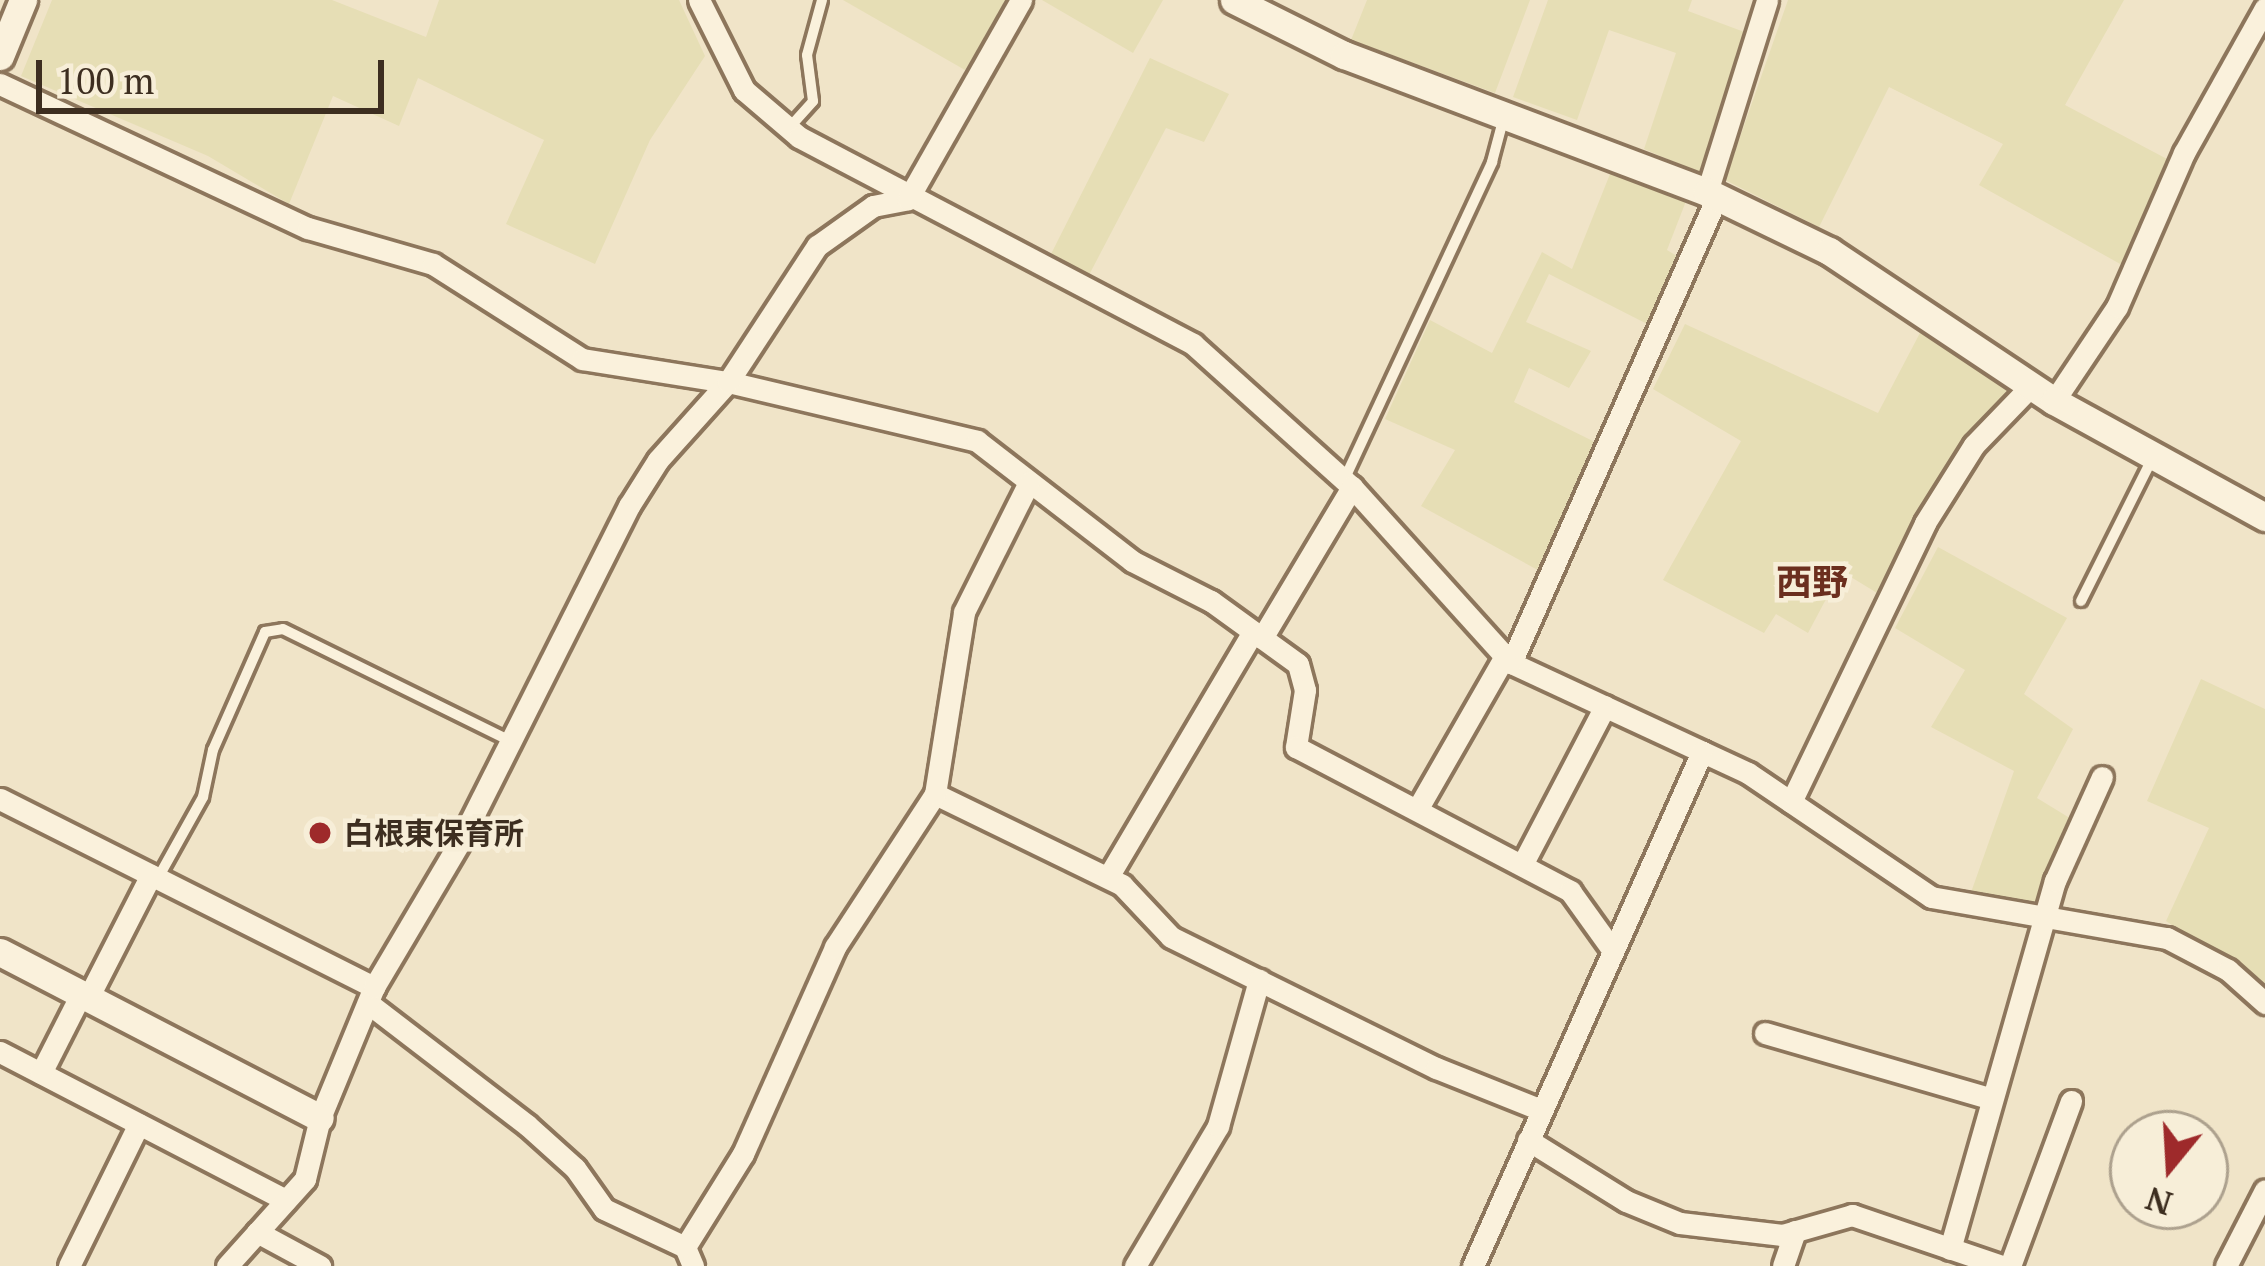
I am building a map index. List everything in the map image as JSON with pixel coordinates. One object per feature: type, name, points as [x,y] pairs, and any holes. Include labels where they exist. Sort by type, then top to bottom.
[{"type":"street","points":[[0,56],[23,0]]},
{"type":"street","points":[[699,0],[744,90],[789,128],[908,199],[1193,344],[1348,484],[1508,659],[1702,752],[1791,802],[1930,897],[2167,938],[2228,970],[2265,1003]]},
{"type":"street","points":[[227,1266],[305,1180],[320,1118],[371,995],[511,741],[629,506],[658,460],[728,382],[818,247],[873,206],[908,199],[1021,0]]},
{"type":"street","points":[[1234,0],[1344,55],[1713,195],[1829,251],[2043,393],[2152,459],[2265,517]]},
{"type":"street","points":[[1418,808],[1508,659],[1713,195],[1767,0]]},
{"type":"street","points":[[1791,802],[1925,524],[1974,446],[2043,393],[2117,308],[2184,153],[2265,8]]},
{"type":"street","points":[[0,84],[308,228],[433,264],[582,358],[728,382],[977,441],[1132,561],[1298,664],[1305,690],[1296,747],[1570,891],[1611,948]]},
{"type":"street","points":[[0,799],[371,995],[575,1168],[604,1210],[689,1257],[743,1154],[835,947],[935,794],[964,612],[1029,482]]},
{"type":"street","points":[[1108,878],[1348,484]]},
{"type":"street","points":[[1522,865],[1605,706]]},
{"type":"street","points":[[1473,1266],[1702,752]]},
{"type":"street","points":[[1950,1249],[2043,917],[2102,777]]},
{"type":"street","points":[[935,794],[1108,878],[1148,905],[1171,937],[1541,1110]]},
{"type":"street","points":[[41,1073],[155,877]]},
{"type":"street","points":[[0,952],[320,1118]]},
{"type":"street","points":[[1135,1266],[1218,1126],[1259,980]]},
{"type":"street","points":[[1765,1033],[1989,1099]]},
{"type":"street","points":[[0,1052],[286,1200]]},
{"type":"street","points":[[1528,1140],[1626,1201],[1680,1222],[1730,1234],[1796,1231],[1852,1215],[2006,1266],[2071,1101]]},
{"type":"street","points":[[69,1266],[139,1124]]},
{"type":"street","points":[[2226,1266],[2265,1190]]},
{"type":"street","points":[[1783,1266],[1796,1231]]},
{"type":"street","points":[[257,1232],[320,1266]]},
{"type":"lane","points":[[789,128],[813,101],[807,55],[822,0]]},
{"type":"lane","points":[[1348,484],[1492,162],[1504,117]]},
{"type":"lane","points":[[2081,601],[2152,459]]},
{"type":"lane","points":[[155,877],[203,797],[213,750],[265,632],[284,628],[511,741]]},
{"type":"shaded area","points":[[52,0],[332,0],[426,37],[439,0],[679,0],[705,56],[650,140],[595,264],[506,224],[544,140],[418,78],[399,126],[333,96],[289,204],[208,156],[21,76]]},
{"type":"shaded area","points":[[843,0],[1010,0],[965,70]]},
{"type":"shaded area","points":[[1042,0],[1163,0],[1133,53]]},
{"type":"shaded area","points":[[1367,0],[1530,0],[1495,93],[1351,40]]},
{"type":"shaded area","points":[[1548,0],[1692,0],[1688,11],[1747,33],[1700,173],[1644,149],[1676,53],[1609,30],[1577,120],[1513,97]]},
{"type":"shaded area","points":[[1788,0],[2124,0],[2065,105],[2167,159],[2122,265],[1979,185],[2003,144],[1889,87],[1819,227],[1725,180]]},
{"type":"shaded area","points":[[1150,58],[1229,94],[1204,142],[1166,128],[1089,275],[1051,254]]},
{"type":"shaded area","points":[[1612,169],[1688,196],[1667,250],[1685,261],[1655,328],[1549,274],[1526,322],[1591,351],[1569,388],[1529,368],[1514,402],[1605,447],[1545,574],[1421,506],[1455,450],[1385,419],[1430,320],[1492,353],[1542,252],[1572,269]]},
{"type":"shaded area","points":[[1685,324],[1878,413],[1921,331],[2010,387],[1916,519],[1882,596],[1841,571],[1808,633],[1776,614],[1764,633],[1663,580],[1741,441],[1653,389]]},
{"type":"shaded area","points":[[1938,547],[2067,618],[2024,694],[2073,729],[2037,798],[2073,820],[2039,902],[1969,898],[2014,771],[1931,727],[1965,670],[1895,628]]},
{"type":"shaded area","points":[[2201,679],[2265,709],[2265,991],[2166,921],[2209,828],[2147,801]]},
{"type":"place","name":"白根東保育所","points":[[320,833]]},
{"type":"district","name":"西野","points":[[1812,582]]}]
